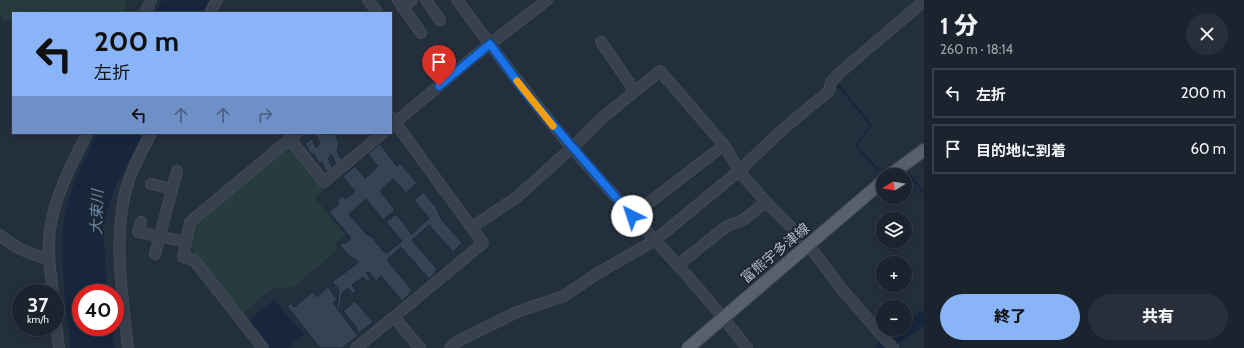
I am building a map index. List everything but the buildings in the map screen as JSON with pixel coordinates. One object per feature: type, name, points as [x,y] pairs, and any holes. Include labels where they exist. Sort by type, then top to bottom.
[{"type":"main road","points":[[900,168],[924,150]]},
{"type":"main road","name":"富熊宇多津線","points":[[688,348],[876,187]]},
{"type":"street","points":[[145,12],[151,0]]},
{"type":"street","points":[[211,12],[217,0]]},
{"type":"street","points":[[368,0],[377,12]]},
{"type":"street","points":[[412,0],[400,3],[421,33]]},
{"type":"street","points":[[426,0],[440,20]]},
{"type":"street","points":[[457,0],[525,92],[654,241],[678,265],[723,317],[747,348]]},
{"type":"street","points":[[356,348],[483,243],[392,122],[547,0]]},
{"type":"street","points":[[450,348],[458,341],[517,312],[564,296],[598,273],[654,241],[739,171],[782,130],[829,91],[831,82],[843,70],[924,0]]},
{"type":"street","points":[[601,42],[635,91]]},
{"type":"street","points":[[472,227],[517,197],[572,148],[602,118],[660,71],[724,145],[739,171],[766,202],[808,244],[840,287],[893,348]]},
{"type":"street","points":[[52,284],[49,259],[52,218],[61,191],[87,134]]},
{"type":"street","points":[[128,348],[121,265],[121,217],[124,196],[133,170],[151,134]]},
{"type":"street","points":[[263,348],[194,260],[183,257],[190,222],[294,136],[324,182],[382,134]]},
{"type":"street","points":[[632,216],[724,145]]},
{"type":"street","points":[[155,254],[177,171]]},
{"type":"street","points":[[151,184],[172,189]]},
{"type":"street","points":[[678,265],[727,226],[743,220],[766,202]]},
{"type":"street","points":[[141,222],[138,232],[186,242]]},
{"type":"street","points":[[0,235],[19,249],[33,255],[49,259]]},
{"type":"street","points":[[394,317],[420,348]]},
{"type":"street","points":[[57,336],[58,348]]},
{"type":"green space","points":[[0,0],[126,0],[126,12],[51,12],[44,10],[37,12],[12,12],[12,19],[4,21],[0,14]]},
{"type":"green space","points":[[289,143],[326,187],[315,198],[345,235],[334,244],[338,249],[294,287],[272,289],[241,315],[196,257],[189,241],[193,225]]},
{"type":"water","points":[[162,0],[209,0],[203,12],[156,12]]},
{"type":"water","name":"大束川","points":[[97,134],[142,134],[115,188],[103,224],[106,284],[72,284],[72,336],[112,336],[114,348],[70,348],[62,242],[63,225],[72,190]]},
{"type":"water","points":[[274,300],[304,334],[287,348],[267,348],[246,322]]},
{"type":"waterway","points":[[836,83],[871,125],[856,145],[876,168]]},
{"type":"waterway","points":[[912,178],[924,193]]},
{"type":"waterway","points":[[882,348],[924,317]]},
{"type":"slow traffic","points":[[517,81],[553,126]]},
{"type":"route","points":[[439,86],[490,44],[525,92],[632,216]]}]
